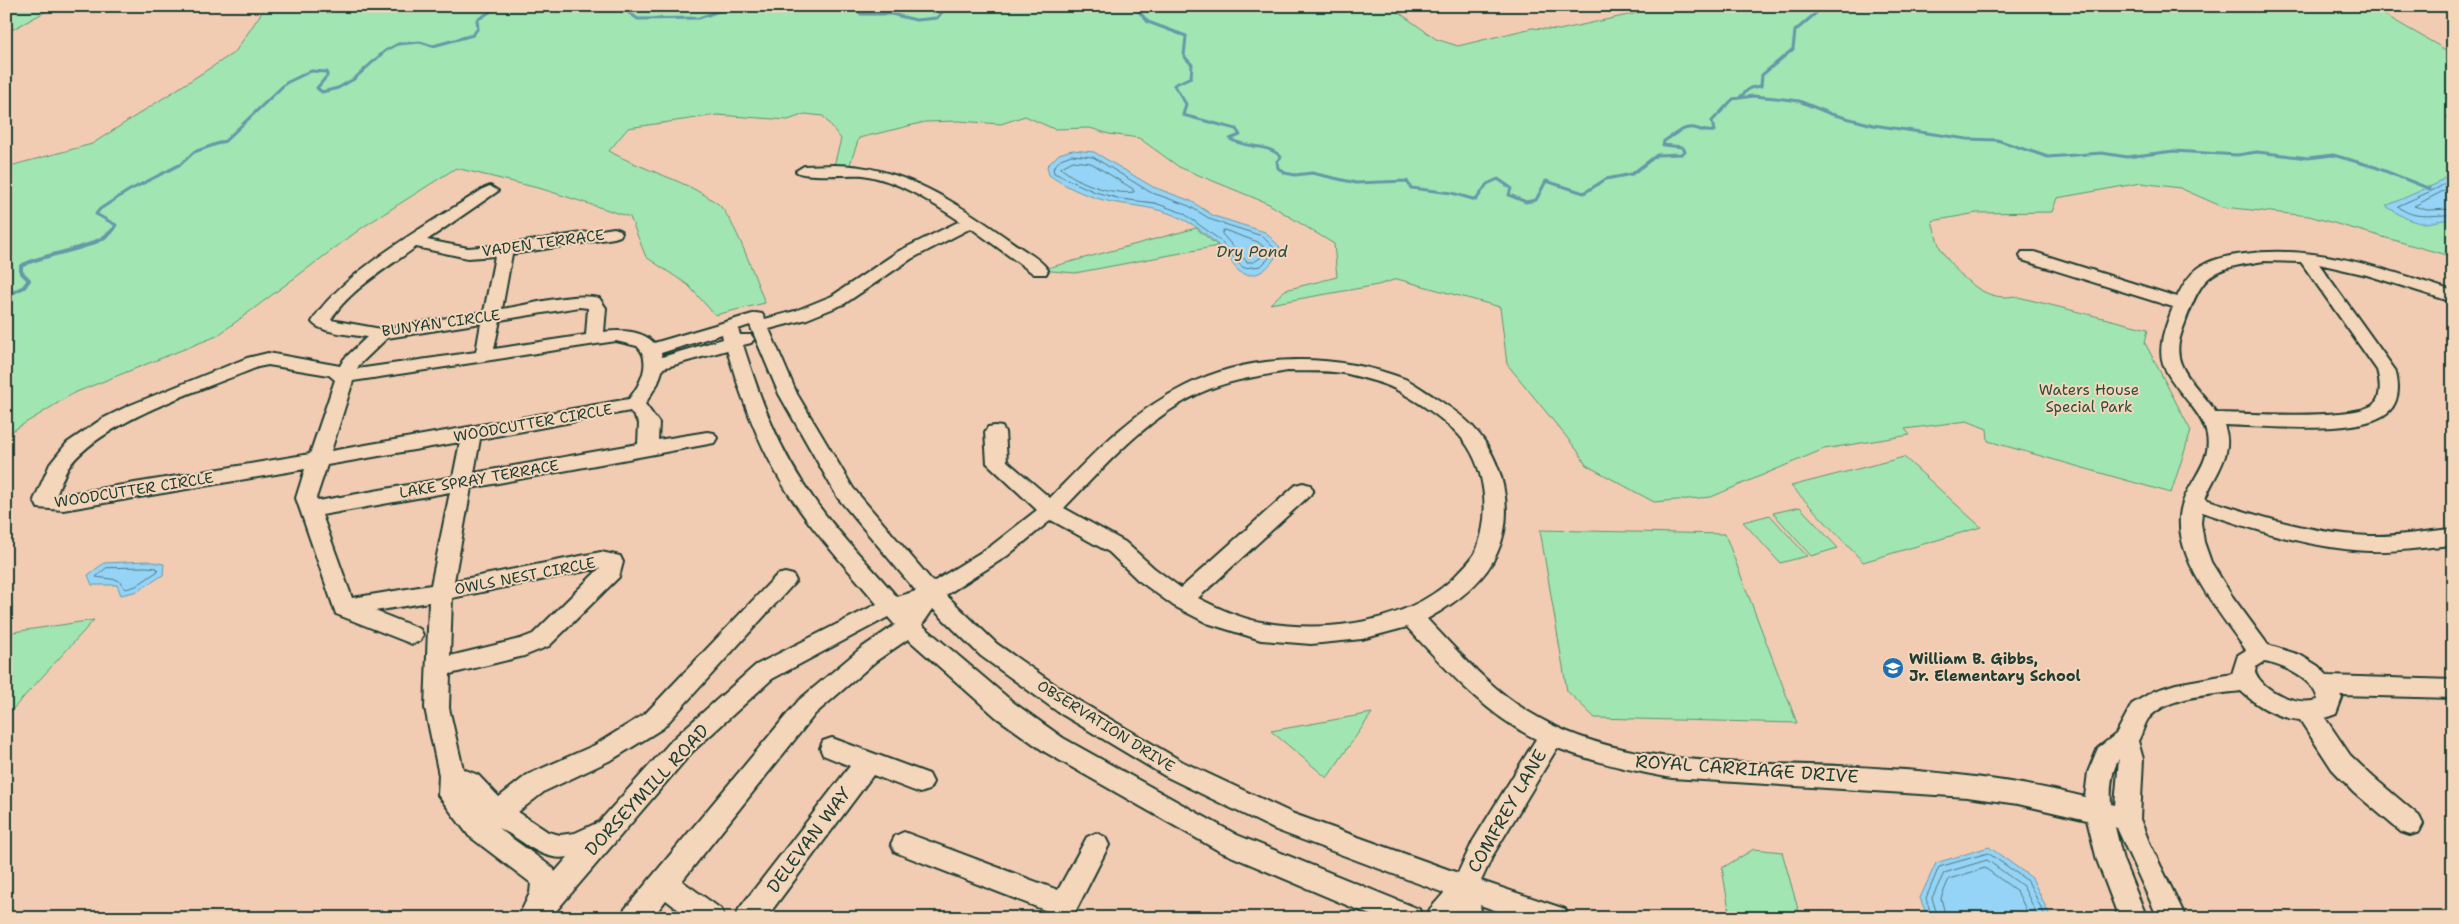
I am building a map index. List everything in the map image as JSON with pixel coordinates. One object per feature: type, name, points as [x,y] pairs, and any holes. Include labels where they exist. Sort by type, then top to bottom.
[{"type":"street","points":[[804,171],[840,168],[883,175],[926,194],[1040,270]]},
{"type":"street","name":"BUNYAN CIRCLE","points":[[490,190],[355,284],[329,305],[321,316],[321,322],[327,325],[382,334],[579,302],[593,302],[597,308],[595,337]]},
{"type":"street","points":[[652,358],[801,315],[838,300],[905,255],[970,222]]},
{"type":"street","name":"VADEN TERRACE","points":[[414,242],[468,253],[504,250],[614,233]]},
{"type":"street","points":[[484,356],[504,250]]},
{"type":"street","points":[[2261,653],[2202,566],[2193,544],[2188,521],[2193,502],[2218,454],[2217,435],[2211,418],[2174,369],[2168,353],[2182,304],[2199,276],[2220,264],[2249,257],[2277,255],[2306,257],[2361,267],[2453,297]]},
{"type":"street","points":[[2028,256],[2182,304]]},
{"type":"street","points":[[2211,418],[2349,420],[2378,412],[2386,401],[2391,382],[2386,370],[2306,257]]},
{"type":"street","name":"OBSERVATION DRIVE","points":[[759,326],[788,394],[845,493],[931,594],[989,650],[1058,700],[1174,769],[1285,822],[1465,888],[1555,918]]},
{"type":"street","points":[[382,334],[350,363],[306,498],[344,608],[412,635]]},
{"type":"street","points":[[730,334],[755,411],[781,464],[806,504],[910,627],[1005,710],[1054,745],[1228,843],[1409,918]]},
{"type":"street","points":[[344,377],[595,337],[616,336],[633,339],[645,343],[652,358],[651,379],[646,391],[635,404],[650,423],[648,449]]},
{"type":"street","name":"WOODCUTTER CIRCLE","points":[[344,377],[334,370],[268,359],[252,362],[109,423],[74,448],[60,464],[44,500],[46,503],[63,503],[471,434],[635,404]]},
{"type":"street","name":"DORSEYMILL ROAD","points":[[534,915],[683,745],[764,672],[874,613],[931,594],[999,551],[1050,510],[1128,431],[1160,408],[1193,389],[1239,373],[1288,365],[1347,368],[1400,384],[1441,410],[1466,431],[1481,453],[1493,480],[1496,501],[1495,518],[1487,552],[1474,570],[1459,587],[1437,603],[1411,617],[1370,628],[1311,635],[1261,631],[1215,617],[1182,600],[1146,574],[1117,547],[1050,510],[997,463],[995,432]]},
{"type":"street","points":[[471,434],[441,592],[437,708],[452,775],[451,795],[488,821],[544,877],[544,893],[534,915]]},
{"type":"street","name":"LAKE SPRAY TERRACE","points":[[310,510],[707,438]]},
{"type":"street","points":[[1182,600],[1303,490]]},
{"type":"street","points":[[2193,502],[2294,533],[2344,542],[2394,543],[2453,537]]},
{"type":"street","name":"OWLS NEST CIRCLE","points":[[344,608],[441,592],[601,560],[612,562],[611,571],[541,640],[524,647],[437,668]]},
{"type":"street","points":[[488,821],[536,783],[604,752],[654,721],[785,581]]},
{"type":"street","name":"DORSEYMILL ROAD","points":[[640,917],[664,883],[807,707],[868,655],[910,627],[931,594]]},
{"type":"street","name":"ROYAL CARRIAGE DRIVE","points":[[1411,617],[1480,689],[1513,715],[1551,736],[1588,750],[1628,760],[1688,768],[1880,779],[2017,793],[2127,819]]},
{"type":"street","points":[[2261,653],[2275,654],[2310,671],[2324,685],[2330,698],[2328,707],[2319,711],[2308,712],[2277,706],[2258,693],[2246,681],[2242,670],[2245,661],[2251,656],[2261,653]]},
{"type":"street","points":[[2133,918],[2116,882],[2098,811],[2099,780],[2108,754],[2126,741],[2140,711],[2160,700],[2180,692],[2246,681]]},
{"type":"street","points":[[2324,685],[2453,688]]},
{"type":"street","points":[[2308,712],[2341,762],[2364,785],[2410,824]]},
{"type":"street","name":"COMFREY LANE","points":[[1465,888],[1482,848],[1551,736]]},
{"type":"street","points":[[2126,741],[2131,759],[2127,819],[2136,844],[2172,918]]},
{"type":"street","points":[[832,748],[920,782]]},
{"type":"street","name":"DELEVAN WAY","points":[[749,918],[868,762]]},
{"type":"street","points":[[488,821],[560,847],[580,844],[611,827]]},
{"type":"street","points":[[904,844],[1061,911],[1096,845]]},
{"type":"street","points":[[664,883],[711,918]]},
{"type":"street","points":[[1440,918],[1465,888]]},
{"type":"street","points":[[1465,888],[1468,918]]},
{"type":"green space","points":[[6,6],[56,6],[6,33]]},
{"type":"green space","name":"Waters House Special Park","points":[[266,6],[1390,6],[1436,39],[1458,46],[1532,28],[1559,30],[1637,13],[1632,7],[1635,6],[2384,6],[2385,15],[2453,54],[2453,117],[2446,118],[2453,123],[2453,257],[2309,216],[2223,207],[2180,188],[2141,183],[2057,198],[2052,212],[1977,213],[1932,221],[1939,244],[1948,260],[1963,277],[1982,291],[2003,297],[2014,296],[2148,329],[2145,343],[2191,431],[2171,493],[1988,441],[1987,429],[1967,421],[1905,429],[1910,435],[1824,449],[1711,497],[1654,502],[1586,465],[1577,450],[1507,364],[1500,307],[1397,279],[1378,285],[1270,304],[1285,290],[1337,277],[1334,244],[1269,204],[1179,167],[1139,138],[1109,134],[1090,128],[1054,129],[1025,116],[1001,124],[958,121],[925,122],[859,138],[848,170],[833,169],[841,139],[823,116],[805,114],[788,120],[717,115],[628,128],[609,151],[678,181],[717,203],[724,210],[737,235],[765,303],[715,315],[688,285],[646,257],[630,217],[542,189],[456,168],[363,227],[217,336],[74,393],[6,435],[6,167],[92,144],[235,52]]},
{"type":"green space","points":[[1196,228],[1218,246],[1075,273],[1040,270]]},
{"type":"green space","points":[[1904,457],[1981,527],[1863,562],[1791,486]]},
{"type":"green space","points":[[1800,507],[1838,548],[1811,556],[1773,513]]},
{"type":"green space","points":[[1770,515],[1807,556],[1780,563],[1743,522]]},
{"type":"green space","points":[[1540,530],[1725,534],[1797,723],[1595,718],[1567,691]]},
{"type":"green space","points":[[94,620],[11,711],[6,713],[6,633]]},
{"type":"green space","points":[[1372,713],[1327,778],[1271,731]]},
{"type":"green space","points":[[1754,849],[1782,852],[1800,916],[1729,910],[1722,868]]},
{"type":"water","name":"Dry Pond","points":[[1072,150],[1094,152],[1153,187],[1191,201],[1214,216],[1265,232],[1280,247],[1278,252],[1267,268],[1257,274],[1244,274],[1237,270],[1227,255],[1215,243],[1188,222],[1161,211],[1114,203],[1085,194],[1049,175],[1047,166],[1059,154]]},
{"type":"water","points":[[2453,172],[2453,220],[2426,223],[2415,222],[2386,206],[2436,184]]},
{"type":"water","points":[[147,561],[164,564],[163,575],[138,591],[121,595],[117,585],[92,585],[88,575],[104,563]]},
{"type":"water","points":[[1989,847],[2032,878],[2051,918],[1928,918],[1920,898],[1936,863]]},
{"type":"waterway","points":[[112,231],[116,225],[96,214],[100,209],[128,191],[181,164],[194,152],[225,141],[286,83],[311,71],[327,72],[327,76],[317,88],[322,92],[338,88],[354,79],[385,51],[398,44],[420,42],[433,46],[473,35],[478,28],[477,20],[499,6]]},
{"type":"waterway","points":[[619,6],[638,19],[699,18],[719,11],[817,6]]},
{"type":"waterway","points":[[857,6],[856,8],[861,14],[891,14],[916,20],[937,18],[947,6]]},
{"type":"waterway","points":[[1118,6],[1136,8],[1148,22],[1186,36],[1184,56],[1192,65],[1191,77],[1174,85],[1186,104],[1183,115],[1236,129],[1240,135],[1230,139],[1276,153],[1281,157],[1277,161],[1278,168],[1285,173],[1295,175],[1312,173],[1356,183],[1407,181],[1411,188],[1452,193],[1476,200],[1487,184],[1498,179],[1511,188],[1509,195],[1526,202],[1536,200],[1546,181],[1584,193],[1606,179],[1632,174],[1657,155],[1681,154],[1685,151],[1682,147],[1663,145],[1664,141],[1686,128],[1714,131],[1712,121],[1733,99],[1753,96],[1799,101],[1831,114],[1873,125],[1967,139],[1997,140],[2048,157],[2102,153],[2127,157],[2174,151],[2237,155],[2257,152],[2308,158],[2333,155],[2375,167],[2430,189]]},
{"type":"waterway","points":[[1740,97],[1750,88],[1761,86],[1762,75],[1793,49],[1795,31],[1824,6]]},
{"type":"waterway","points":[[6,296],[24,287],[29,280],[21,272],[21,266],[44,257],[94,243],[112,231]]},
{"type":"place","name":"William B. Gibbs, Jr. Elementary School","points":[[1893,668]]}]
